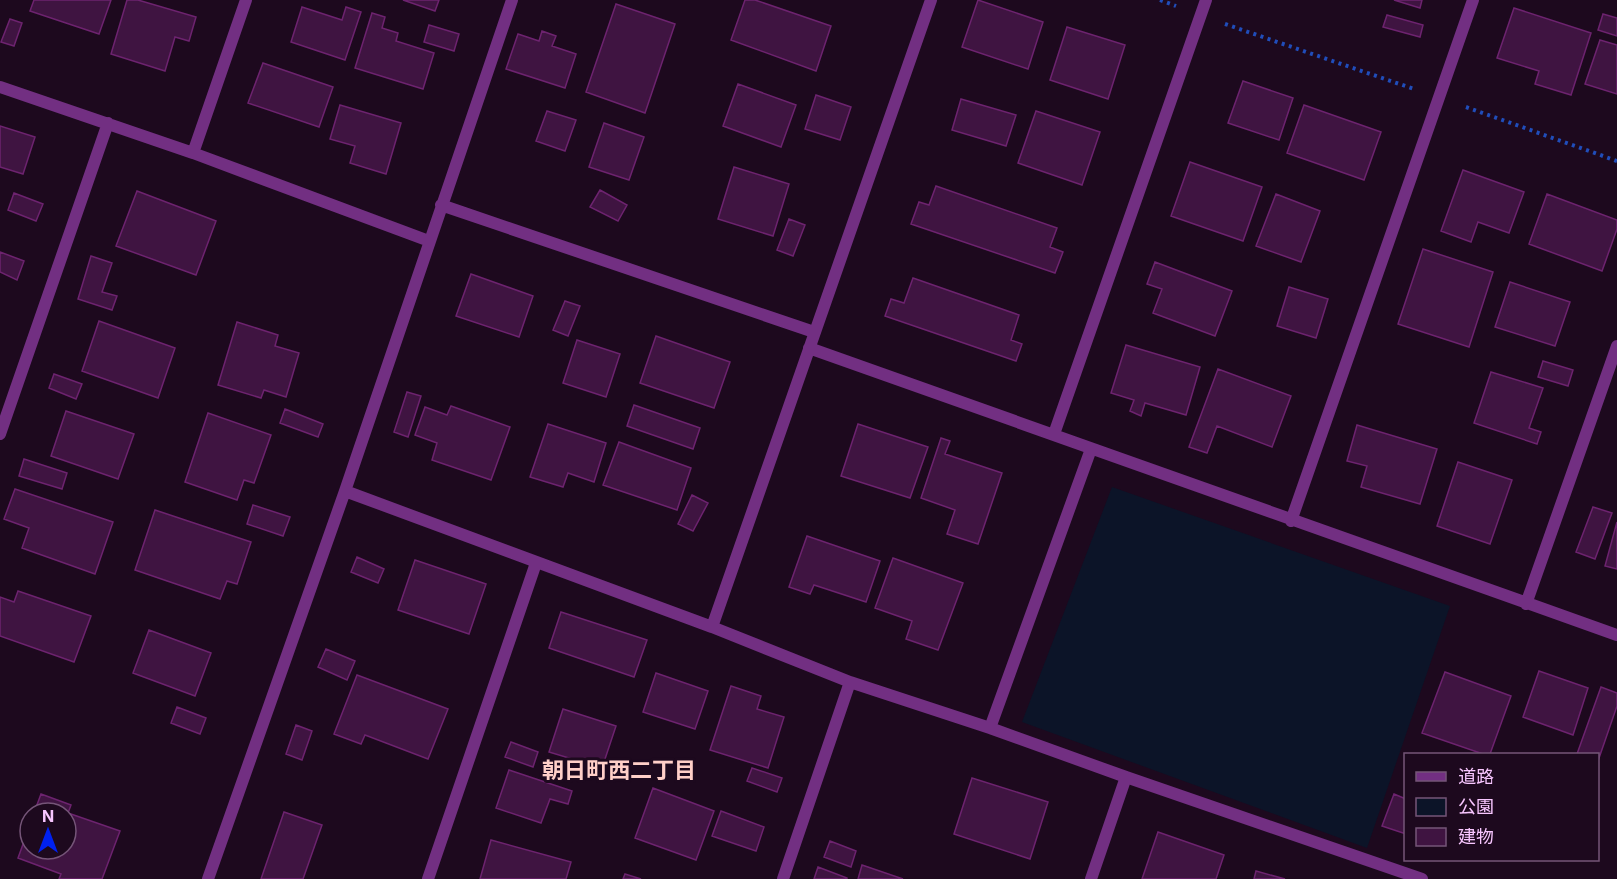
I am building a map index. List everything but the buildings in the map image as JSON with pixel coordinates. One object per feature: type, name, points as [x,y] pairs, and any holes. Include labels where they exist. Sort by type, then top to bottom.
[{"type":"street","points":[[193,153],[246,0]]},
{"type":"street","points":[[208,879],[345,491],[512,0]]},
{"type":"street","points":[[712,627],[931,0]]},
{"type":"street","points":[[1053,434],[1206,0]]},
{"type":"street","points":[[1291,521],[1473,0]]},
{"type":"street","points":[[0,87],[193,153],[429,241]]},
{"type":"street","points":[[0,434],[108,123]]},
{"type":"street","points":[[441,205],[814,332]]},
{"type":"street","points":[[1526,604],[1617,346]]},
{"type":"street","points":[[809,348],[1617,635]]},
{"type":"street","points":[[990,728],[1091,449]]},
{"type":"street","points":[[345,491],[712,627],[850,682],[990,728],[1389,874],[1422,879]]},
{"type":"street","points":[[428,879],[536,563]]},
{"type":"street","points":[[783,879],[850,682]]},
{"type":"street","points":[[1091,879],[1126,777]]},
{"type":"path","points":[[1160,0],[1617,161]]},
{"type":"green space","points":[[1112,487],[1450,606],[1367,848],[1022,722]]},
{"type":"district","name":"朝日町西二丁目","points":[[619,770]]}]
